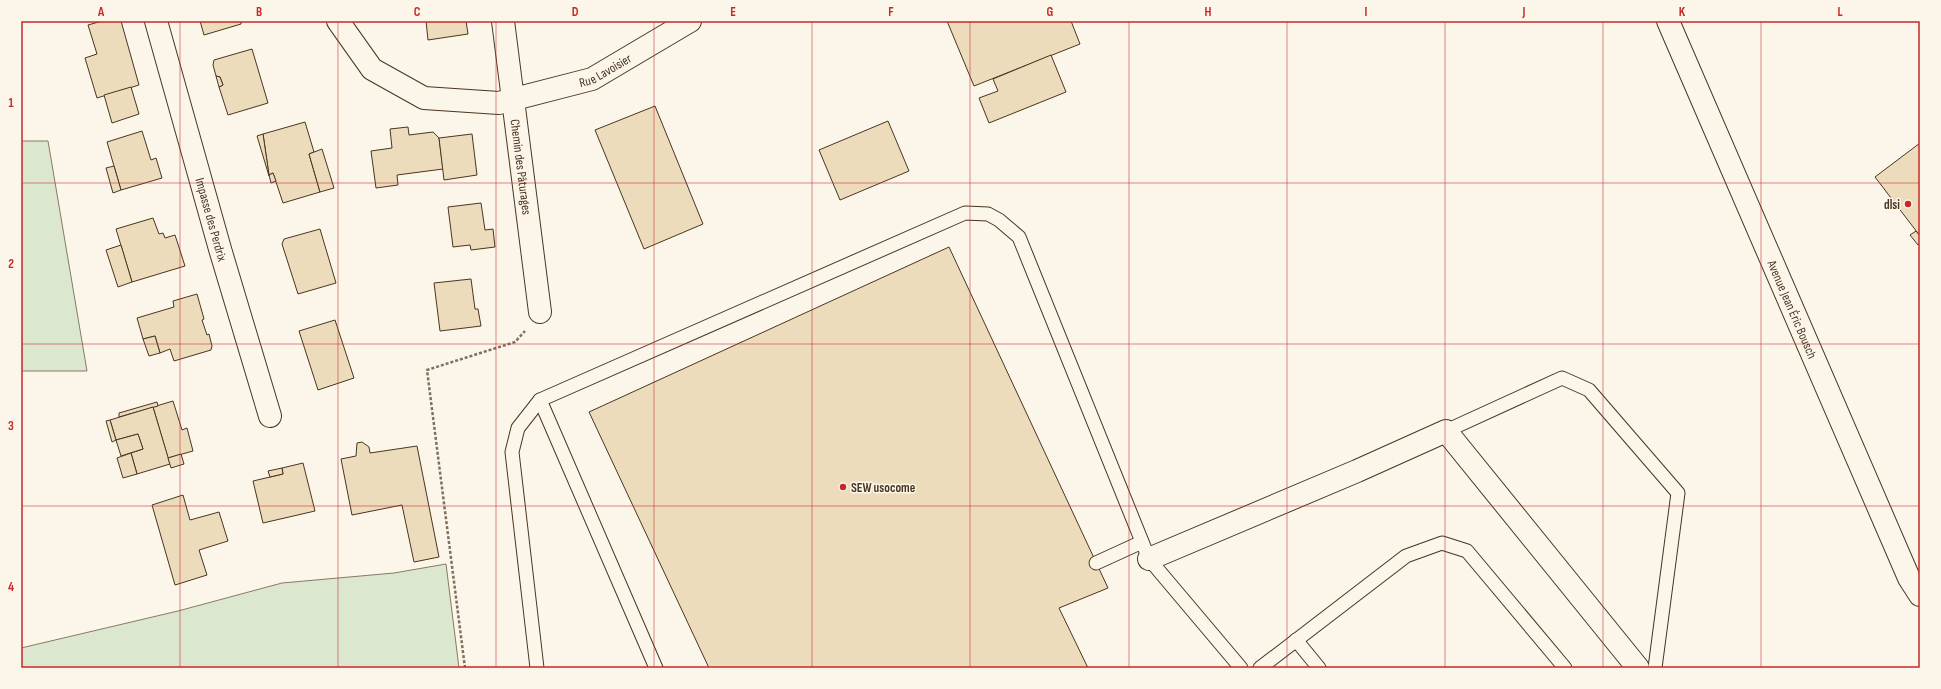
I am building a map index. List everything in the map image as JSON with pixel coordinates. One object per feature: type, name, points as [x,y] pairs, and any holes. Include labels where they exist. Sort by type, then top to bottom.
[{"type":"street","name":"Impasse des Perdrix","points":[[156,21],[220,249],[270,416]]},
{"type":"street","name":"Rue Lavoisier","points":[[338,21],[372,69],[424,98],[499,103],[592,79],[690,21]]},
{"type":"street","name":"Chemin des Pâturages","points":[[503,21],[540,312]]},
{"type":"street","name":"Avenue Jean Éric Bousch","points":[[1668,21],[1909,578],[1920,596]]},
{"type":"street","points":[[1146,550],[1357,471],[1446,431],[1638,668]]},
{"type":"lane","points":[[537,668],[512,452],[518,428],[540,400],[965,213],[988,214],[999,220],[1019,237],[1146,550],[1241,668]]},
{"type":"lane","points":[[1446,431],[1562,378],[1589,390],[1678,493],[1655,668]]},
{"type":"lane","points":[[540,400],[656,668]]},
{"type":"lane","points":[[1260,668],[1406,556],[1442,543],[1467,551],[1565,668]]},
{"type":"lane","points":[[1096,563],[1146,550]]},
{"type":"lane","points":[[1296,640],[1319,668]]},
{"type":"path","points":[[465,668],[427,370],[516,342],[540,312]]},
{"type":"green space","points":[[21,141],[48,141],[87,371],[21,371]]},
{"type":"green space","points":[[446,564],[459,668],[21,668],[21,648],[178,611],[282,583],[394,573]]},
{"type":"building","points":[[102,21],[121,21],[139,85],[97,98],[85,58],[97,54],[88,25]]},
{"type":"building","points":[[200,21],[241,21],[241,24],[204,35]]},
{"type":"building","points":[[426,21],[466,21],[468,34],[428,40]]},
{"type":"building","points":[[947,21],[1071,21],[1080,44],[974,86]]},
{"type":"building","points":[[252,49],[268,103],[228,115],[219,87],[223,85],[220,77],[216,76],[213,65],[214,60]]},
{"type":"building","points":[[1051,55],[1066,92],[989,123],[979,98],[998,91],[993,79]]},
{"type":"building","points":[[216,76],[220,77],[223,85],[219,87]]},
{"type":"building","points":[[131,87],[139,114],[112,123],[104,95]]},
{"type":"building","points":[[655,106],[703,224],[644,249],[595,130]]},
{"type":"building","points":[[888,121],[909,171],[840,200],[819,150]]},
{"type":"building","points":[[305,122],[314,152],[309,154],[320,192],[283,203],[273,173],[269,175],[263,134]]},
{"type":"building","points":[[408,127],[409,135],[433,132],[439,138],[443,169],[397,175],[398,185],[376,188],[371,151],[392,148],[390,129]]},
{"type":"building","points":[[142,131],[151,160],[156,158],[162,178],[121,190],[107,142]]},
{"type":"building","points":[[263,134],[269,175],[269,176],[257,136]]},
{"type":"building","points":[[472,134],[477,175],[444,180],[439,138]]},
{"type":"building","name":"dlsi","points":[[1920,143],[1920,236],[1875,177]]},
{"type":"building","points":[[322,149],[334,188],[320,192],[309,154]]},
{"type":"building","points":[[114,166],[121,190],[113,193],[106,168]]},
{"type":"building","points":[[273,173],[276,181],[271,183],[269,175]]},
{"type":"building","points":[[481,203],[485,230],[493,229],[495,247],[471,250],[470,245],[453,247],[448,207]]},
{"type":"building","points":[[153,218],[159,234],[163,233],[165,238],[175,235],[185,266],[132,282],[116,229]]},
{"type":"building","points":[[320,229],[336,283],[298,294],[282,244],[284,239]]},
{"type":"building","points":[[1916,231],[1920,236],[1920,243],[1918,245],[1910,235]]},
{"type":"building","points":[[121,245],[132,282],[118,287],[106,250]]},
{"type":"building","name":"SEW usocome","points":[[949,247],[1108,588],[1059,608],[1088,668],[709,668],[589,412]]},
{"type":"building","points":[[471,279],[475,309],[478,309],[481,326],[440,331],[434,283]]},
{"type":"building","points":[[197,294],[204,319],[202,320],[207,335],[209,334],[212,346],[211,350],[174,361],[170,349],[160,353],[155,336],[143,339],[137,318],[174,307],[173,301]]},
{"type":"building","points":[[335,320],[354,378],[318,390],[299,331]]},
{"type":"building","points":[[155,336],[160,353],[149,356],[143,339]]},
{"type":"building","points":[[173,401],[182,430],[187,428],[193,451],[168,458],[153,407]]},
{"type":"building","points":[[157,402],[158,406],[119,417],[119,413]]},
{"type":"building","points":[[153,407],[170,464],[137,474],[131,453],[143,449],[138,434],[116,440],[110,420]]},
{"type":"building","points":[[110,420],[116,440],[112,442],[106,421]]},
{"type":"building","points":[[138,434],[143,449],[121,456],[116,440]]},
{"type":"building","points":[[362,442],[369,447],[370,453],[417,446],[439,557],[414,562],[402,505],[352,515],[341,459],[356,456],[357,443]]},
{"type":"building","points":[[131,453],[137,474],[123,478],[117,458]]},
{"type":"building","points":[[181,454],[184,464],[171,468],[168,458]]},
{"type":"building","points":[[303,463],[315,511],[263,523],[253,481],[283,474],[282,468]]},
{"type":"building","points":[[282,468],[283,474],[270,477],[268,471]]},
{"type":"building","points":[[183,495],[190,520],[219,512],[228,541],[199,550],[207,575],[175,585],[152,505]]},
{"type":"place","name":"dlsi","points":[[1908,204]]},
{"type":"place","name":"SEW usocome","points":[[843,487]]}]
